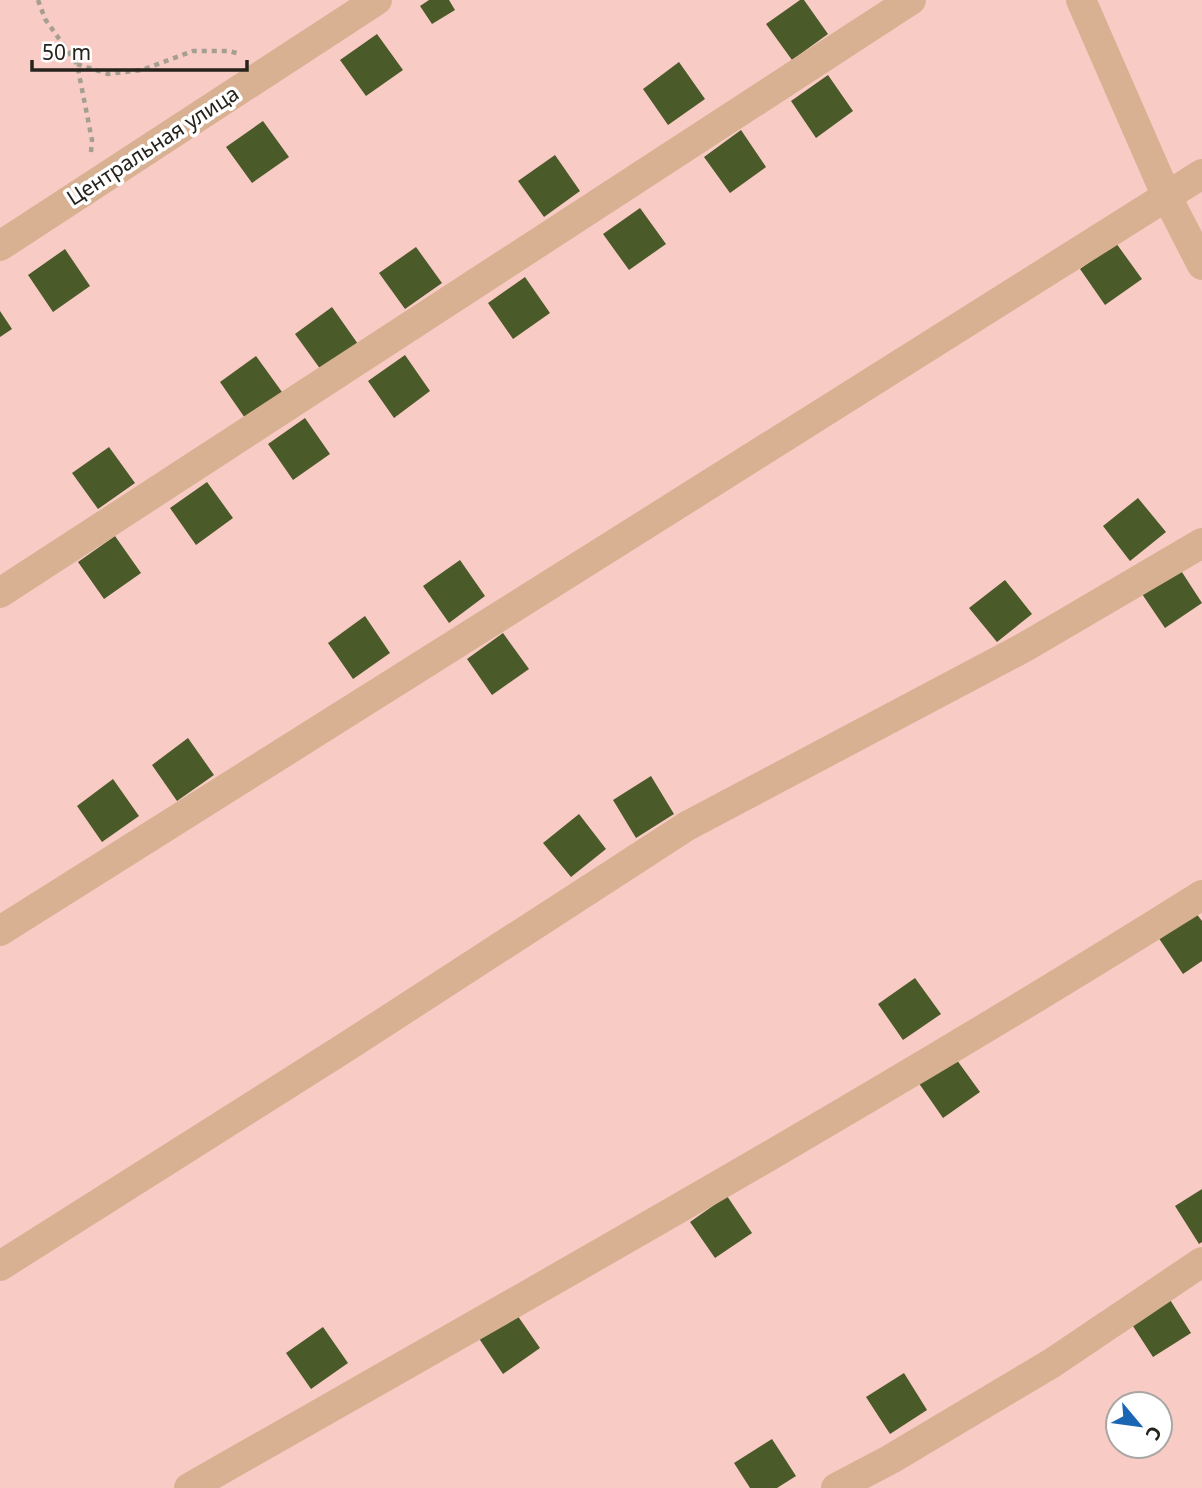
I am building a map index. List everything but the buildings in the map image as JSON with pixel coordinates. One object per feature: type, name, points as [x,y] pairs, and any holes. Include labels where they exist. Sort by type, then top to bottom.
[{"type":"street","name":"Центральная улица","points":[[0,246],[377,0]]},
{"type":"street","points":[[0,593],[911,0]]},
{"type":"street","points":[[1081,0],[1167,197],[1202,265]]},
{"type":"street","points":[[0,931],[1202,174]]},
{"type":"street","points":[[0,1266],[346,1047],[687,826],[1023,648],[1202,543]]},
{"type":"street","points":[[189,1488],[639,1231],[1056,986],[1202,895]]},
{"type":"street","points":[[836,1488],[891,1459],[1052,1363],[1202,1262]]},
{"type":"path","points":[[38,0],[45,19],[77,64],[92,140],[89,188]]},
{"type":"path","points":[[77,64],[108,74],[142,70],[193,51],[229,51],[277,65]]},
{"type":"shaded area","points":[[0,0],[1202,0],[1202,1488],[0,1488]]}]
